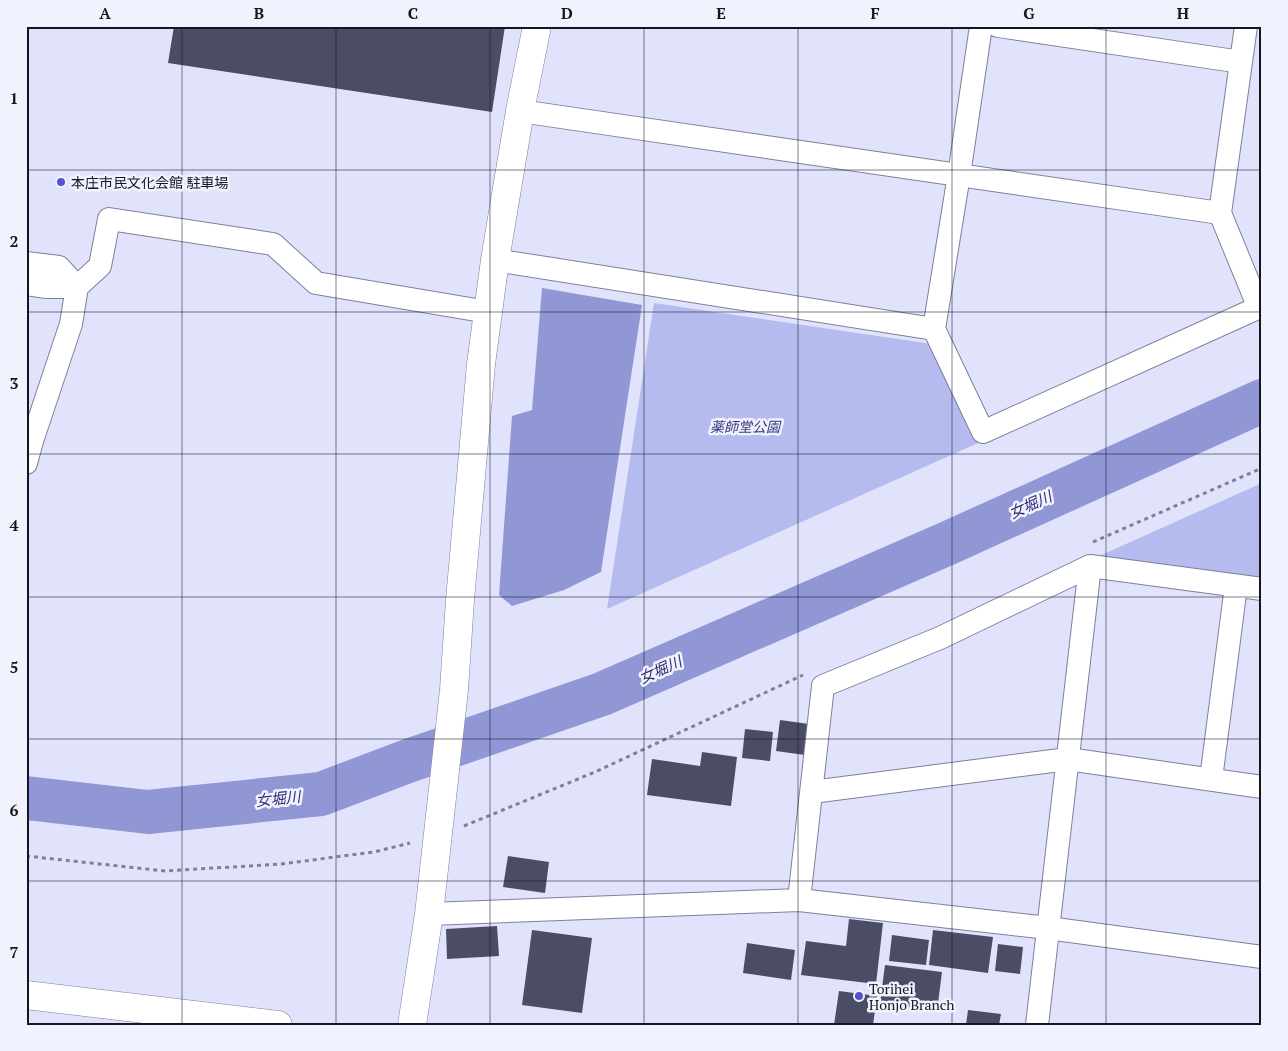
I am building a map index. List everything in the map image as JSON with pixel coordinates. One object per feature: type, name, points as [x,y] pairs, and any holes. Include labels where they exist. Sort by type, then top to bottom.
[{"type":"street","points":[[412,1025],[429,914],[454,690],[481,364],[495,260],[520,111],[537,26]]},
{"type":"street","points":[[981,26],[934,329],[982,432],[1260,307],[1220,213],[1246,26]]},
{"type":"street","points":[[998,26],[1241,62]]},
{"type":"street","points":[[520,111],[1220,213]]},
{"type":"street","points":[[26,463],[71,324],[77,287],[100,266],[109,219],[273,244],[316,283],[488,312]]},
{"type":"street","points":[[495,260],[934,329]]},
{"type":"street","points":[[26,262],[59,267],[77,287]]},
{"type":"street","points":[[26,284],[47,287],[77,287]]},
{"type":"street","points":[[1037,1025],[1090,566]]},
{"type":"street","points":[[799,900],[823,686],[940,638],[1090,566],[1262,589]]},
{"type":"street","points":[[1211,779],[1236,586]]},
{"type":"street","points":[[812,792],[1068,759],[1262,787]]},
{"type":"street","points":[[429,914],[799,900],[1048,928],[1262,958]]},
{"type":"street","points":[[26,995],[278,1025]]},
{"type":"path","points":[[1091,543],[1262,468]]},
{"type":"path","points":[[26,856],[165,871],[290,863],[374,852],[595,772],[810,672]]},
{"type":"green space","name":"薬師堂公園","points":[[654,303],[932,344],[978,443],[607,609]]},
{"type":"green space","points":[[1262,483],[1262,578],[1097,557]]},
{"type":"shaded area","points":[[542,288],[642,305],[601,572],[564,590],[512,606],[499,595],[512,416],[532,410]]},
{"type":"building","points":[[174,26],[505,26],[492,112],[168,63]]},
{"type":"building","points":[[780,720],[809,724],[805,755],[776,751]]},
{"type":"building","points":[[745,729],[773,732],[770,761],[742,758]]},
{"type":"building","points":[[702,752],[737,757],[731,806],[647,795],[652,759],[700,766]]},
{"type":"building","points":[[508,856],[549,862],[545,893],[503,887]]},
{"type":"building","points":[[849,919],[883,923],[876,984],[801,975],[806,941],[846,946]]},
{"type":"building","points":[[497,926],[499,956],[447,959],[446,929]]},
{"type":"building","points":[[532,930],[592,938],[582,1013],[522,1005]]},
{"type":"building","points":[[933,930],[993,937],[988,973],[929,965]]},
{"type":"building","points":[[892,935],[929,940],[926,965],[889,961]]},
{"type":"building","points":[[747,943],[795,950],[791,980],[743,973]]},
{"type":"building","points":[[998,944],[1023,947],[1020,974],[995,971]]},
{"type":"building","points":[[885,965],[942,972],[937,1011],[880,1003]]},
{"type":"building","points":[[839,991],[877,996],[873,1025],[834,1025]]},
{"type":"building","points":[[968,1010],[1001,1014],[999,1025],[966,1025]]},
{"type":"waterway","name":"女堀川","points":[[26,798],[148,812],[321,794],[408,761],[602,694],[946,544],[1262,401]]},
{"type":"place","name":"本庄市民文化会館 駐車場","points":[[61,182]]},
{"type":"place","name":"Torihei Honjo Branch","points":[[859,996]]}]
